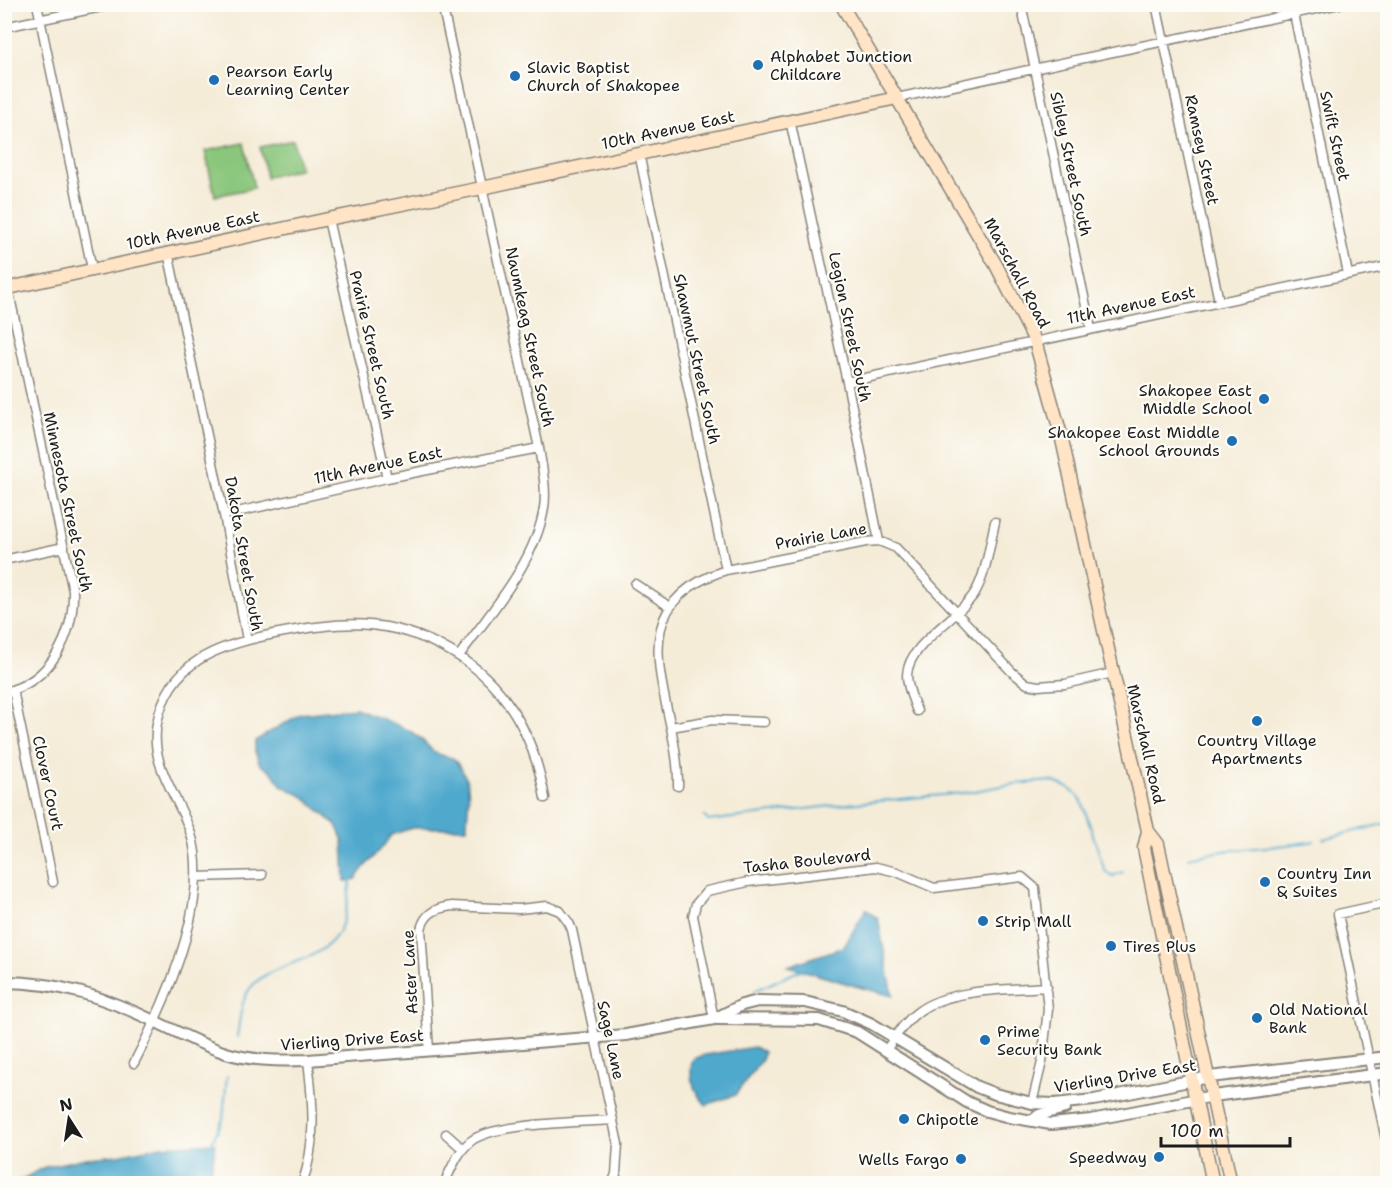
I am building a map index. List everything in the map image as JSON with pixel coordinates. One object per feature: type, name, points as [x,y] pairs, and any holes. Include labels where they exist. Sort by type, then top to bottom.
[{"type":"main road","name":"Marschall Road","points":[[841,4],[996,265],[1035,341],[1061,435],[1148,831],[1158,844],[1231,1184]]},
{"type":"main road","name":"10th Avenue East","points":[[6,288],[897,98]]},
{"type":"main road","name":"Marschall Road","points":[[1148,831],[1144,848],[1213,1184]]},
{"type":"street","points":[[37,4],[92,269]]},
{"type":"street","points":[[4,27],[116,4]]},
{"type":"street","name":"Naumkeag Street South","points":[[442,4],[539,448],[545,506],[540,531],[527,560],[459,656]]},
{"type":"street","name":"Sibley Street South","points":[[1021,4],[1091,329]]},
{"type":"street","name":"Ramsey Street","points":[[1156,4],[1219,301]]},
{"type":"street","name":"10th Avenue East","points":[[897,98],[1164,42],[1293,9],[1339,4]]},
{"type":"street","name":"Swift Street","points":[[1293,9],[1348,274]]},
{"type":"street","name":"Legion Street South","points":[[790,120],[879,541]]},
{"type":"street","name":"Shawmut Street South","points":[[639,153],[726,570]]},
{"type":"street","name":"Prairie Street South","points":[[328,219],[387,478]]},
{"type":"street","name":"Dakota Street South","points":[[134,1063],[171,986],[192,908],[196,876],[195,854],[190,833],[158,761],[155,737],[157,724],[166,696],[182,673],[205,655],[224,646],[247,640],[224,515],[168,252]]},
{"type":"street","name":"11th Avenue East","points":[[847,382],[1388,266]]},
{"type":"street","name":"Minnesota Street South","points":[[6,288],[73,591],[72,619],[57,653],[45,669],[26,684],[9,691]]},
{"type":"street","name":"11th Avenue East","points":[[224,515],[387,478],[539,448]]},
{"type":"street","points":[[917,711],[908,684],[909,665],[921,647],[957,614],[976,591],[995,522]]},
{"type":"street","name":"Prairie Lane","points":[[678,786],[677,757],[659,672],[657,648],[670,607],[681,594],[694,583],[726,570],[853,544],[879,541],[896,548],[1012,672],[1028,684],[1048,686],[1113,673]]},
{"type":"street","points":[[4,560],[64,547]]},
{"type":"street","points":[[635,584],[670,607]]},
{"type":"street","points":[[247,640],[318,625],[353,623],[409,632],[430,640],[459,656],[488,679],[501,693],[521,722],[538,763],[545,798]]},
{"type":"street","name":"Clover Court","points":[[9,691],[53,882]]},
{"type":"street","points":[[670,727],[712,720],[764,722]]},
{"type":"street","name":"Tasha Boulevard","points":[[714,1019],[693,916],[696,904],[707,891],[748,882],[876,867],[897,872],[934,888],[1022,877],[1035,888],[1048,1009],[1042,1062],[1032,1103]]},
{"type":"street","points":[[196,876],[262,875]]},
{"type":"street","points":[[1388,903],[1338,914],[1388,1149]]},
{"type":"street","name":"Aster Lane","points":[[429,1050],[421,929],[427,916],[441,907],[452,906],[555,908]]},
{"type":"street","name":"Sage Lane","points":[[555,908],[565,916],[572,930],[618,1144],[616,1174],[612,1184]]},
{"type":"street","name":"Vierling Drive East","points":[[4,982],[36,983],[101,997],[204,1045],[226,1053],[268,1061],[308,1060],[626,1035],[714,1019],[819,1020],[857,1032],[967,1102],[987,1111],[1051,1124],[1091,1120],[1213,1096],[1388,1073]]},
{"type":"street","points":[[886,1050],[910,1018],[939,1000],[963,994],[1047,987]]},
{"type":"street","name":"Vierling Drive East","points":[[714,1019],[742,1005],[758,1001],[805,1002],[843,1011],[872,1024],[977,1087],[1032,1103],[1079,1102],[1209,1077],[1388,1057]]},
{"type":"street","points":[[302,1184],[312,1150],[313,1131],[308,1060]]},
{"type":"street","points":[[1032,1121],[1039,1115],[1079,1102]]},
{"type":"street","points":[[444,1184],[463,1149],[480,1136],[495,1131],[613,1120]]},
{"type":"street","points":[[446,1134],[463,1149]]},
{"type":"green space","points":[[293,140],[300,169],[266,177],[260,147]]},
{"type":"green space","points":[[244,143],[254,188],[215,196],[205,151]]},
{"type":"water","points":[[356,708],[406,729],[419,737],[433,751],[453,758],[465,776],[469,800],[467,828],[412,828],[391,835],[356,879],[345,881],[343,841],[336,825],[301,795],[282,786],[271,771],[260,765],[255,751],[255,741],[300,714]]},
{"type":"water","points":[[866,909],[878,919],[893,996],[788,966],[844,947]]},
{"type":"water","points":[[754,1047],[763,1052],[762,1060],[735,1095],[706,1105],[698,1095],[691,1078],[693,1059]]},
{"type":"water","points":[[216,1143],[210,1176],[200,1183],[15,1183],[45,1167],[86,1158],[118,1155],[161,1146]]},
{"type":"waterway","points":[[704,816],[708,821],[1051,781],[1069,788],[1081,799],[1105,871],[1112,876],[1123,872]]},
{"type":"waterway","points":[[1323,839],[1388,823]]},
{"type":"waterway","points":[[1189,857],[1220,851],[1314,841]]},
{"type":"waterway","points":[[237,1037],[244,1000],[251,987],[273,971],[314,954],[336,936],[345,916],[351,878]]},
{"type":"waterway","points":[[754,991],[803,969]]},
{"type":"waterway","points":[[211,1144],[223,1119],[227,1076]]},
{"type":"place","name":"Alphabet Junction Childcare","points":[[758,65]]},
{"type":"place","name":"Slavic Baptist Church of Shakopee","points":[[515,76]]},
{"type":"place","name":"Pearson Early Learning Center","points":[[214,80]]},
{"type":"place","name":"Shakopee East Middle School","points":[[1264,399]]},
{"type":"place","name":"Shakopee East Middle School Grounds","points":[[1232,441]]},
{"type":"place","name":"Country Village Apartments","points":[[1257,721]]},
{"type":"place","name":"Country Inn & Suites","points":[[1265,882]]},
{"type":"place","name":"Strip Mall","points":[[983,921]]},
{"type":"place","name":"Tires Plus","points":[[1111,946]]},
{"type":"place","name":"Old National Bank","points":[[1257,1018]]},
{"type":"place","name":"Prime Security Bank","points":[[985,1040]]},
{"type":"place","name":"Chipotle","points":[[904,1119]]},
{"type":"place","name":"Speedway","points":[[1159,1157]]},
{"type":"place","name":"Wells Fargo","points":[[961,1159]]}]
